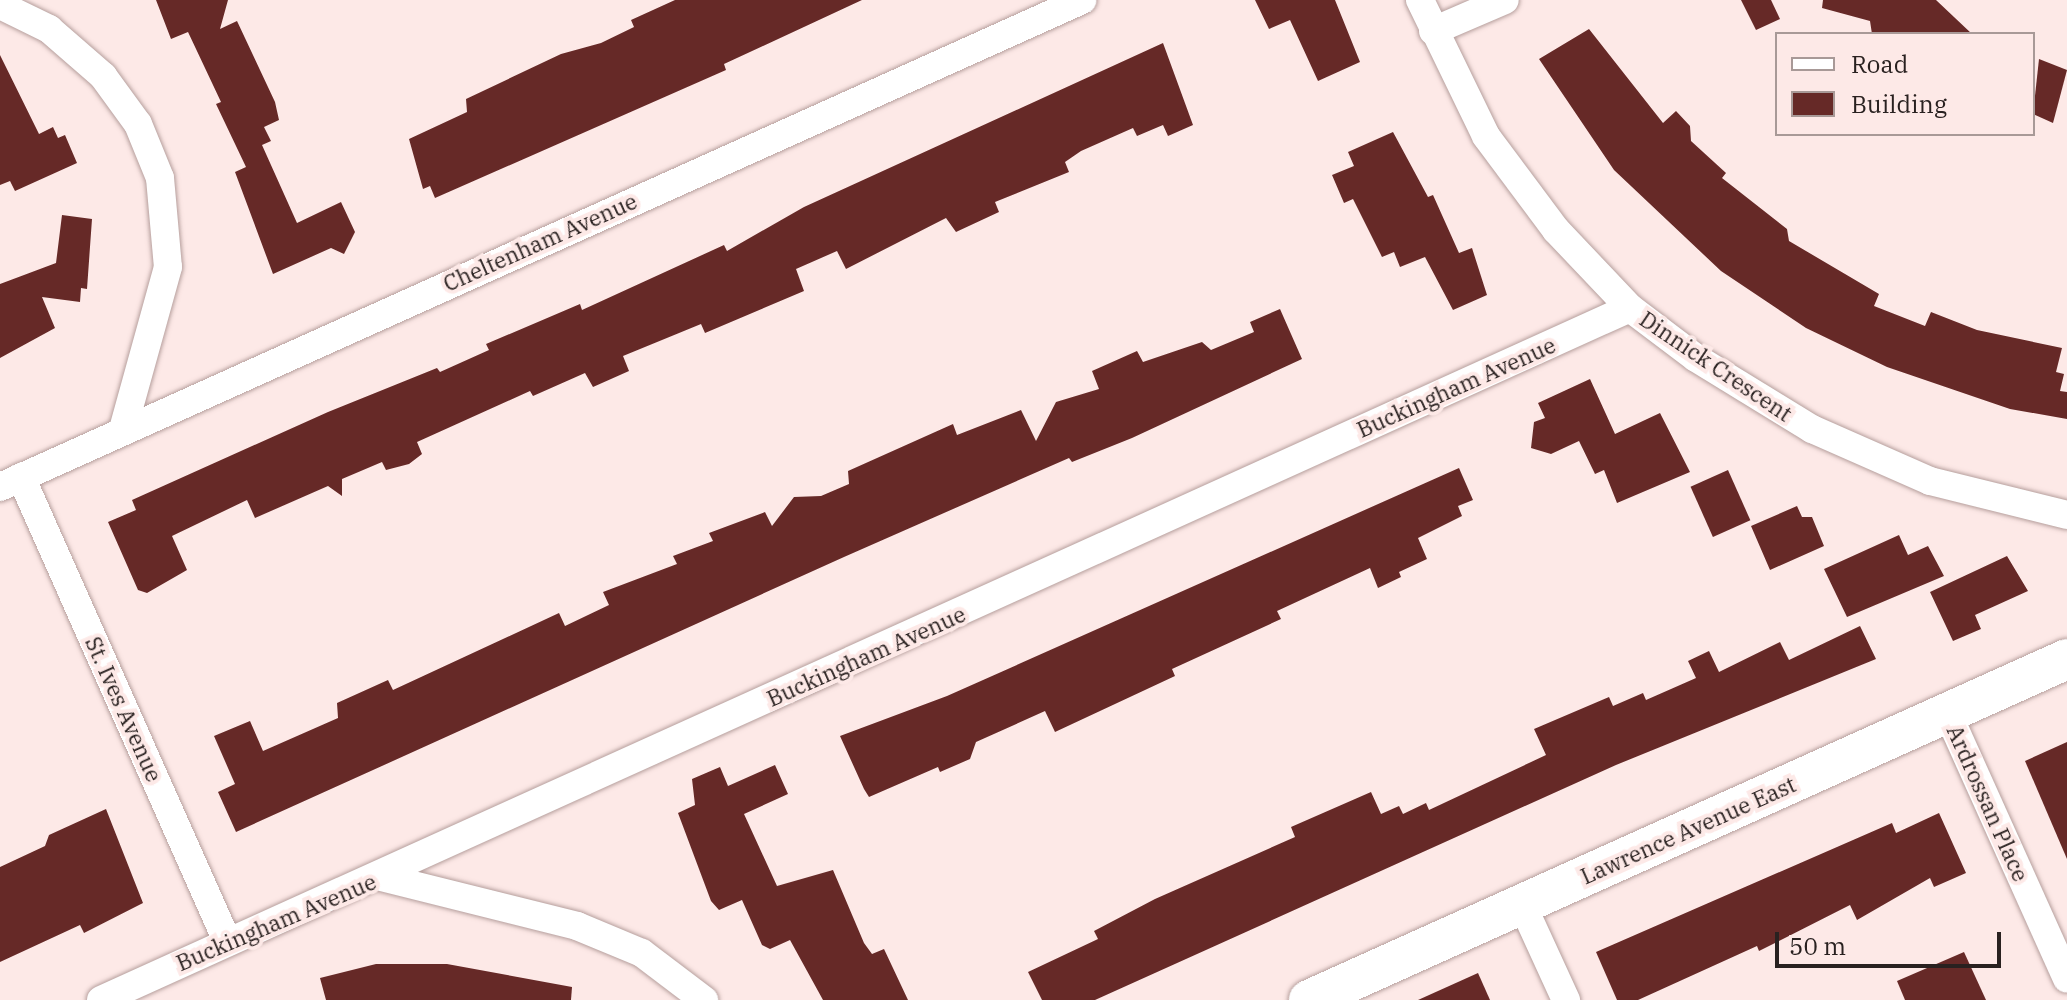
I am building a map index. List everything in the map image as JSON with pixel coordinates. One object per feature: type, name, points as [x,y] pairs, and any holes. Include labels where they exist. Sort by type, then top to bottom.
[{"type":"main road","name":"Lawrence Avenue East","points":[[1309,1000],[2067,659]]},
{"type":"street","name":"Cheltenham Avenue","points":[[11,482],[1082,0]]},
{"type":"street","name":"Dinnick Crescent","points":[[1420,0],[1486,136],[1556,230],[1630,308],[1696,358],[1812,429],[1930,481],[2067,515]]},
{"type":"street","points":[[1433,31],[1505,0]]},
{"type":"street","points":[[0,5],[49,29],[103,76],[138,124],[160,178],[168,267],[123,429]]},
{"type":"street","name":"Buckingham Avenue","points":[[101,1000],[227,941],[381,877],[1630,308]]},
{"type":"street","name":"St. Ives Avenue","points":[[11,482],[227,941]]},
{"type":"street","name":"Ardrossan Place","points":[[1948,714],[2067,979]]},
{"type":"street","points":[[381,877],[577,926],[642,953],[704,1000]]},
{"type":"street","points":[[1522,904],[1566,1000]]},
{"type":"building","points":[[156,0],[228,0],[220,29],[237,21],[275,102],[279,120],[264,127],[271,141],[262,145],[297,223],[341,202],[355,232],[344,254],[331,248],[273,274],[235,172],[246,167],[216,104],[221,102],[188,32],[171,39]]},
{"type":"building","points":[[675,0],[862,0],[724,64],[726,70],[435,198],[430,186],[423,189],[409,139],[467,112],[466,99],[561,54],[601,43],[634,27],[631,20]]},
{"type":"building","points":[[1255,0],[1335,0],[1360,62],[1318,81],[1290,20],[1269,29]]},
{"type":"building","points":[[1741,0],[1771,0],[1780,19],[1756,30]]},
{"type":"building","points":[[1823,0],[1936,0],[1970,32],[1872,32],[1870,21],[1822,8]]},
{"type":"building","points":[[1589,29],[1663,123],[1676,111],[1690,126],[1691,141],[1726,173],[1722,178],[1787,229],[1789,241],[1879,294],[1874,306],[1925,326],[1931,312],[1977,330],[2062,348],[2056,372],[2064,374],[2060,391],[2067,392],[2067,419],[2010,409],[1887,367],[1806,328],[1721,271],[1614,170],[1539,59]]},
{"type":"building","points":[[1163,43],[1193,125],[1168,136],[1163,125],[1137,136],[1133,128],[1081,151],[1065,162],[1069,172],[995,202],[999,212],[956,232],[946,218],[846,269],[837,251],[796,269],[804,291],[705,333],[701,324],[623,356],[629,371],[593,387],[585,373],[533,396],[530,391],[417,442],[422,454],[409,464],[386,470],[382,462],[342,479],[342,496],[328,486],[255,518],[247,500],[172,536],[187,570],[147,593],[138,590],[108,522],[136,510],[132,500],[328,412],[437,368],[440,372],[489,350],[486,344],[580,304],[582,310],[724,245],[727,251],[804,207]]},
{"type":"building","points":[[0,55],[39,134],[53,127],[58,138],[65,135],[77,163],[15,191],[10,181],[0,185]]},
{"type":"building","points":[[2039,59],[2067,70],[2053,123],[2035,115]]},
{"type":"building","points":[[1393,132],[1428,197],[1433,195],[1459,253],[1472,248],[1487,295],[1453,310],[1425,257],[1400,267],[1394,252],[1382,257],[1353,199],[1344,203],[1332,175],[1354,166],[1348,152]]},
{"type":"building","points":[[62,215],[92,219],[87,289],[81,288],[80,302],[42,297],[55,328],[0,358],[0,284],[56,263]]},
{"type":"building","points":[[1280,309],[1302,359],[1132,438],[1072,462],[1069,458],[844,557],[236,832],[218,792],[235,784],[214,736],[250,721],[263,751],[338,718],[337,703],[388,680],[393,690],[559,613],[565,626],[609,605],[603,592],[677,564],[673,556],[713,541],[709,533],[765,512],[772,526],[794,497],[821,496],[849,484],[848,471],[953,424],[957,435],[1021,410],[1036,441],[1056,402],[1099,389],[1092,371],[1137,351],[1143,362],[1202,342],[1211,350],[1254,332],[1250,322]]},
{"type":"building","points":[[1590,379],[1615,434],[1660,413],[1690,472],[1617,503],[1604,470],[1595,474],[1579,441],[1551,454],[1531,448],[1534,422],[1545,418],[1538,403]]},
{"type":"building","points":[[1459,468],[1473,500],[1458,506],[1462,516],[1418,538],[1427,559],[1399,572],[1401,577],[1378,588],[1370,568],[1277,611],[1281,619],[1172,669],[1175,676],[1055,732],[1045,711],[976,742],[970,759],[940,772],[938,767],[869,797],[864,789],[840,736],[947,696]]},
{"type":"building","points":[[1728,470],[1750,520],[1713,537],[1691,487]]},
{"type":"building","points":[[1797,506],[1802,517],[1812,517],[1824,546],[1770,570],[1751,526]]},
{"type":"building","points":[[1899,535],[1908,555],[1928,546],[1944,576],[1847,617],[1824,569]]},
{"type":"building","points":[[2007,556],[2028,591],[1975,615],[1981,629],[1953,641],[1930,592]]},
{"type":"building","points":[[1860,626],[1876,659],[1616,765],[1095,1000],[1042,1000],[1028,972],[1098,939],[1094,931],[1155,899],[1295,837],[1291,827],[1371,792],[1381,814],[1399,806],[1403,814],[1426,803],[1429,810],[1546,755],[1534,729],[1609,697],[1613,706],[1643,693],[1646,700],[1696,678],[1688,661],[1709,651],[1719,672],[1780,642],[1789,660]]},
{"type":"building","points":[[2067,742],[2067,859],[2025,761]]},
{"type":"building","points":[[775,765],[788,794],[744,814],[777,886],[833,870],[864,943],[872,954],[884,949],[908,1000],[823,1000],[790,940],[770,949],[762,945],[742,900],[719,910],[711,901],[678,813],[695,805],[692,779],[720,767],[728,786]]},
{"type":"building","points":[[106,809],[143,903],[84,933],[80,925],[0,962],[0,867],[45,846],[49,835]]},
{"type":"building","points":[[1939,813],[1966,873],[1934,887],[1930,878],[1857,920],[1850,905],[1759,951],[1757,946],[1638,1000],[1617,1000],[1596,952],[1892,823],[1896,833]]},
{"type":"building","points":[[1964,952],[1986,1000],[1905,1000],[1897,981]]},
{"type":"building","points":[[376,964],[447,964],[572,987],[571,1000],[326,1000],[320,978]]},
{"type":"building","points":[[1478,973],[1490,1000],[1418,1000]]}]
